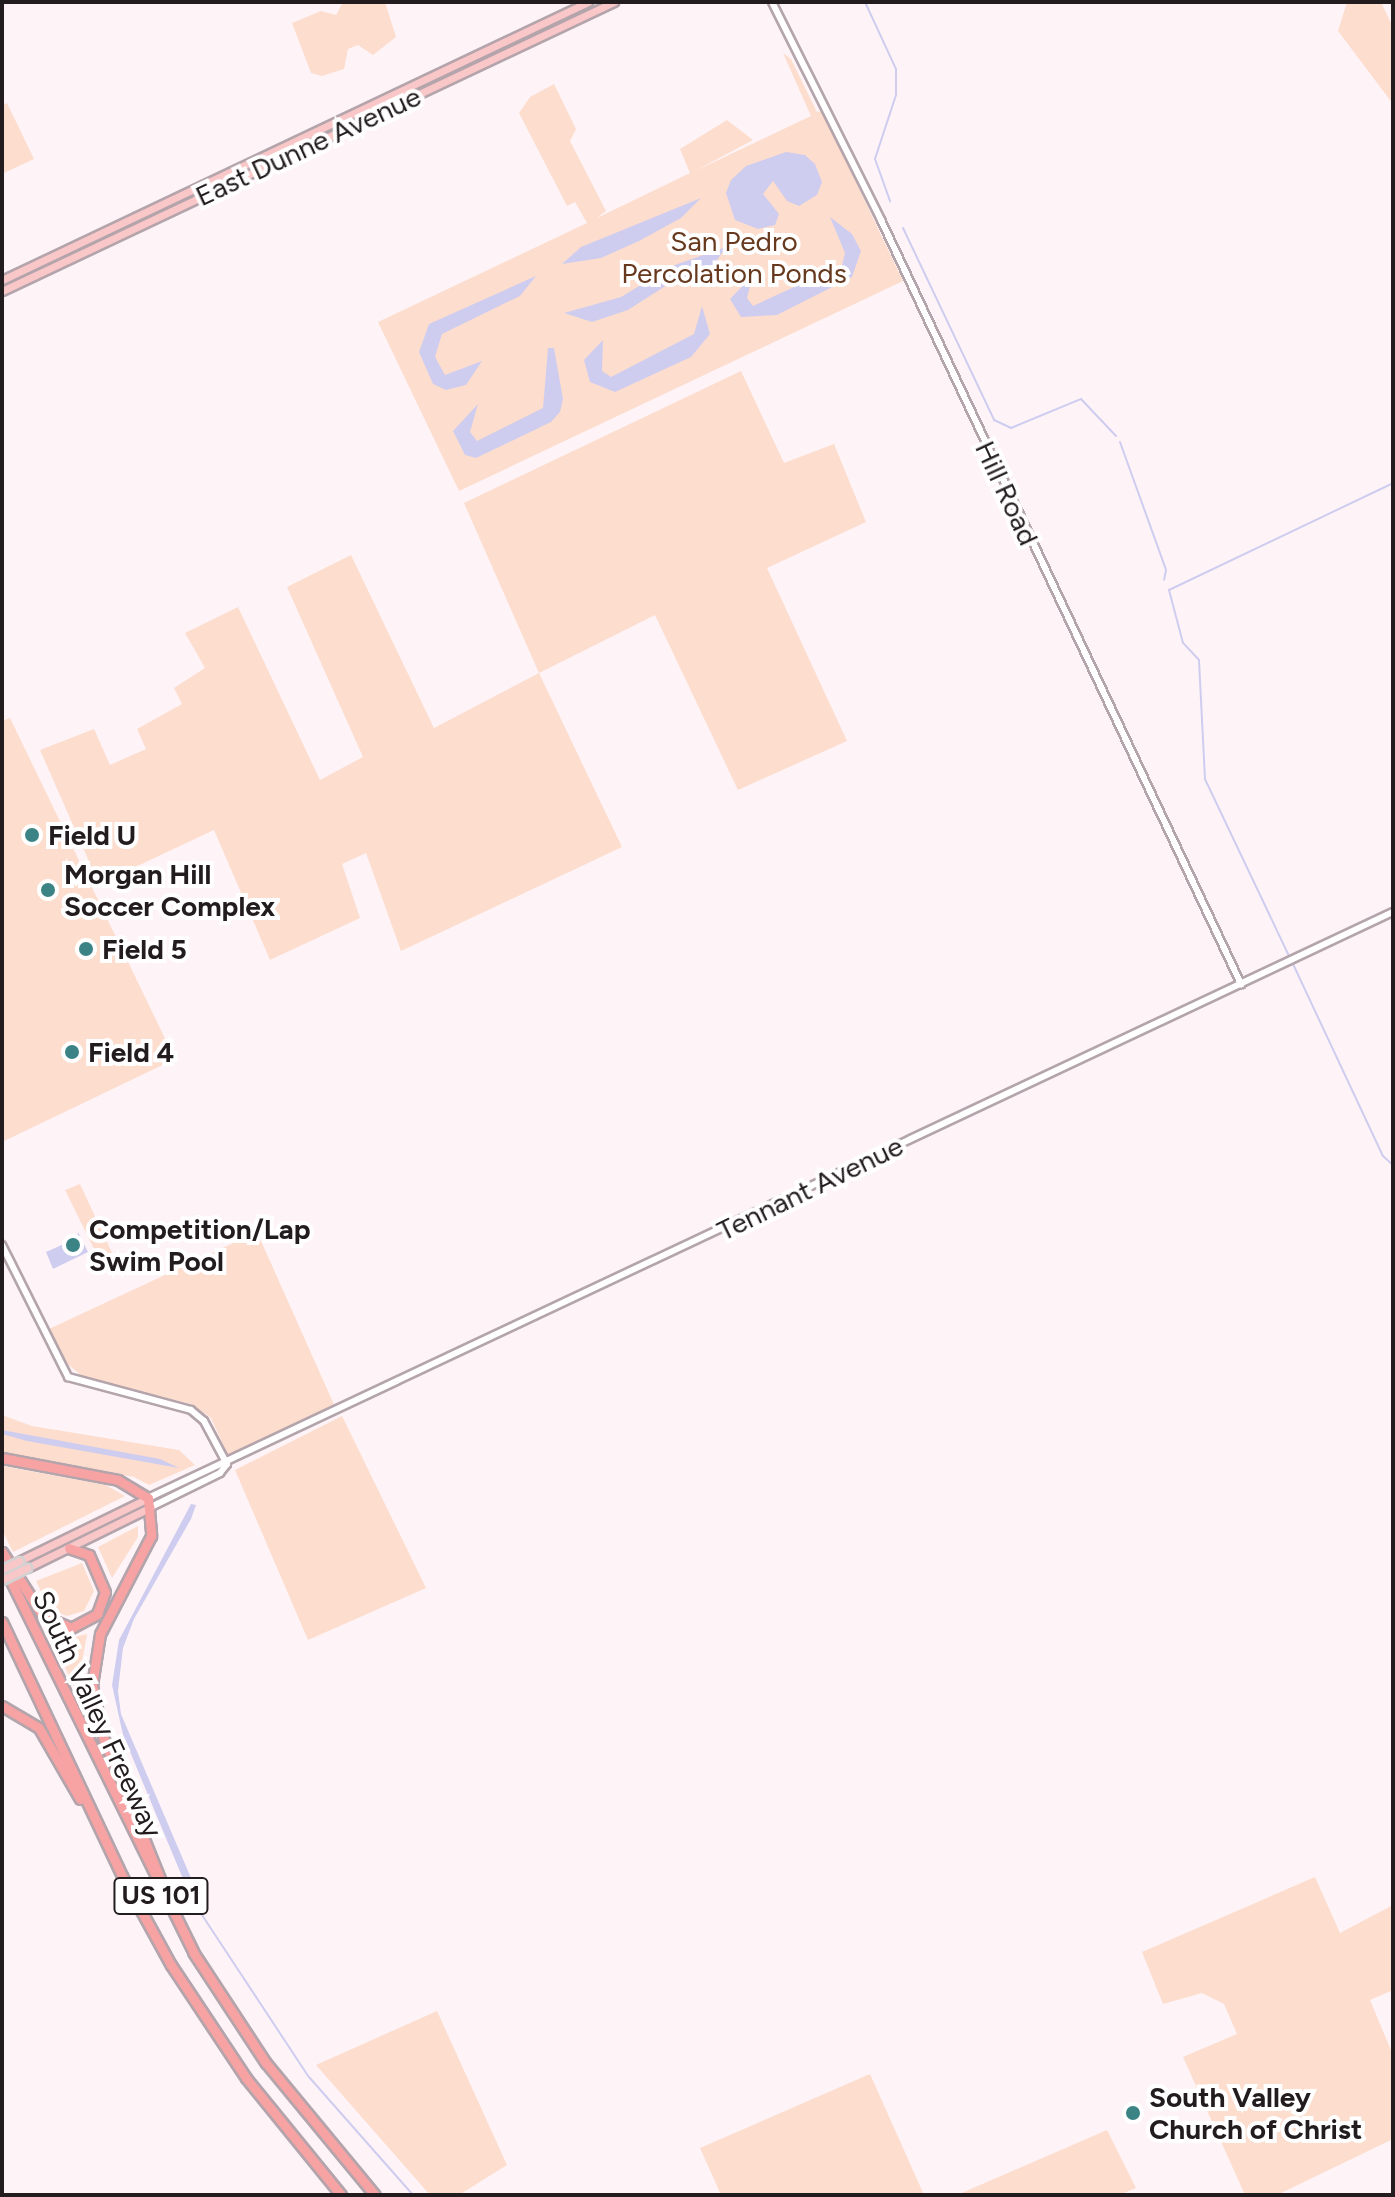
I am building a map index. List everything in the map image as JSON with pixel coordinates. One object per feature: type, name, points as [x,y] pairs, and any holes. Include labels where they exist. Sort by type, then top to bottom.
[{"type":"highway","points":[[2,1458],[118,1480],[150,1503],[151,1536],[100,1634],[92,1685],[103,1737],[175,1922]]},
{"type":"highway","points":[[2,1552],[43,1616],[71,1628],[97,1614],[105,1592],[89,1555],[69,1548]]},
{"type":"highway","name":"South Valley Freeway","points":[[2,1566],[175,1922],[266,2063],[375,2195]]},
{"type":"highway","name":"South Valley Freeway","points":[[2,1622],[122,1876],[226,2049],[341,2195]]},
{"type":"highway","points":[[2,1706],[21,1713],[45,1735],[122,1876]]},
{"type":"main road","name":"East Dunne Avenue","points":[[2,280],[588,2]]},
{"type":"main road","name":"East Dunne Avenue","points":[[4,290],[614,2]]},
{"type":"main road","points":[[377,102],[381,111]]},
{"type":"main road","points":[[4,290],[46,259]]},
{"type":"main road","name":"Tennant Avenue","points":[[2,1580],[69,1548],[150,1503]]},
{"type":"main road","name":"Tennant Avenue","points":[[2,1566],[150,1503]]},
{"type":"street","name":"Hill Road","points":[[772,2],[881,220],[1241,984]]},
{"type":"street","name":"Tennant Avenue","points":[[150,1503],[1393,912]]},
{"type":"street","points":[[2,1245],[68,1377],[191,1410],[204,1421],[227,1464]]},
{"type":"green space","points":[[343,2],[385,2],[396,37],[373,55],[358,45],[348,49],[344,69],[322,76],[311,73],[292,23],[321,11],[336,15]]},
{"type":"green space","points":[[1347,2],[1381,2],[1393,27],[1393,104],[1338,31]]},
{"type":"green space","name":"San Pedro Percolation Ponds","points":[[783,53],[791,59],[817,112],[822,111],[903,281],[459,491],[378,322],[587,223],[575,202],[567,206],[519,113],[530,97],[554,84],[576,129],[570,141],[606,211],[597,218],[690,173],[680,149],[727,120],[753,140],[695,171],[811,116]]},
{"type":"green space","points":[[7,103],[34,159],[2,174],[2,106]]},
{"type":"green space","points":[[741,371],[784,463],[834,444],[866,522],[767,568],[847,741],[738,790],[655,615],[539,673],[464,503]]},
{"type":"green space","points":[[351,555],[434,728],[539,673],[622,847],[401,951],[366,853],[342,864],[360,918],[270,960],[214,830],[99,884],[40,750],[94,729],[110,765],[146,749],[137,729],[182,704],[174,688],[205,668],[185,633],[238,607],[320,780],[363,757],[287,587]]},
{"type":"green space","name":"Morgan Hill Soccer Complex","points":[[10,718],[175,1059],[2,1142],[2,721]]},
{"type":"green space","points":[[80,1184],[113,1255],[100,1261],[65,1190]]},
{"type":"green space","points":[[257,1232],[336,1409],[230,1460],[211,1418],[191,1404],[83,1377],[57,1355],[49,1329]]},
{"type":"green space","points":[[2,1415],[32,1426],[179,1450],[195,1465],[149,1485],[134,1477],[2,1452]]},
{"type":"green space","points":[[342,1416],[426,1588],[308,1640],[235,1470]]},
{"type":"green space","points":[[2,1466],[106,1485],[125,1496],[13,1552],[2,1530]]},
{"type":"green space","points":[[138,1526],[138,1537],[112,1578],[98,1547]]},
{"type":"green space","points":[[82,1563],[94,1591],[84,1611],[67,1616],[50,1610],[36,1581]]},
{"type":"green space","points":[[87,1634],[81,1668],[89,1719],[50,1635],[71,1638]]},
{"type":"green space","points":[[1315,1877],[1340,1933],[1393,1905],[1393,1990],[1370,2000],[1393,2055],[1393,2139],[1277,2195],[1245,2195],[1183,2057],[1237,2034],[1224,2004],[1202,1993],[1163,2004],[1142,1952]]},
{"type":"green space","points":[[437,2011],[507,2165],[459,2195],[430,2195],[316,2065]]},
{"type":"green space","points":[[870,2074],[924,2195],[721,2195],[700,2148]]},
{"type":"green space","points":[[1107,2130],[1136,2188],[1119,2195],[957,2195]]},
{"type":"water","points":[[786,152],[805,155],[815,164],[822,182],[817,195],[799,206],[787,201],[773,181],[763,194],[779,214],[775,225],[758,229],[735,220],[726,193],[731,180],[746,166]]},
{"type":"water","points":[[701,198],[681,218],[639,241],[601,258],[562,264],[581,247]]},
{"type":"water","points":[[830,217],[852,234],[861,251],[852,277],[777,315],[741,317],[730,299],[753,275],[747,298],[753,306],[842,265],[845,253]]},
{"type":"water","points":[[726,247],[713,266],[667,285],[628,310],[592,322],[564,313],[621,297],[672,266]]},
{"type":"water","points":[[536,276],[520,296],[442,334],[435,357],[445,375],[482,361],[466,385],[446,390],[433,384],[419,352],[429,324]]},
{"type":"water","points":[[702,306],[710,334],[691,357],[615,392],[590,382],[584,360],[603,340],[602,371],[611,377],[694,334]]},
{"type":"water","points":[[548,348],[554,348],[563,399],[560,412],[551,422],[476,458],[465,455],[453,431],[478,404],[470,432],[477,441],[543,408]]},
{"type":"water","name":"Competition/Lap Swim Pool","points":[[78,1232],[88,1252],[53,1269],[46,1252],[77,1238]]},
{"type":"water","points":[[2,1430],[160,1459],[179,1468],[27,1441],[2,1434]]},
{"type":"water","points":[[191,1504],[196,1505],[191,1519],[134,1619],[123,1648],[118,1691],[121,1714],[203,1906],[196,1910],[123,1735],[112,1685],[119,1640]]},
{"type":"waterway","points":[[865,2],[896,69],[896,95],[875,159],[890,201]]},
{"type":"waterway","points":[[903,228],[994,420],[1011,428],[1081,399],[1116,436]]},
{"type":"waterway","points":[[1120,442],[1166,570],[1164,580]]},
{"type":"waterway","points":[[1289,956],[1205,779],[1199,660],[1183,643],[1169,590],[1393,483]]},
{"type":"waterway","points":[[1293,964],[1383,1156],[1393,1165]]},
{"type":"waterway","points":[[202,1915],[309,2077],[413,2195]]},
{"type":"place","name":"Field U","points":[[32,835]]},
{"type":"place","name":"Morgan Hill Soccer Complex","points":[[48,890]]},
{"type":"place","name":"Field 5","points":[[86,949]]},
{"type":"place","name":"Field 4","points":[[72,1052]]},
{"type":"place","name":"Competition/Lap Swim Pool","points":[[73,1245]]},
{"type":"place","name":"South Valley Church of Christ","points":[[1133,2113]]}]
